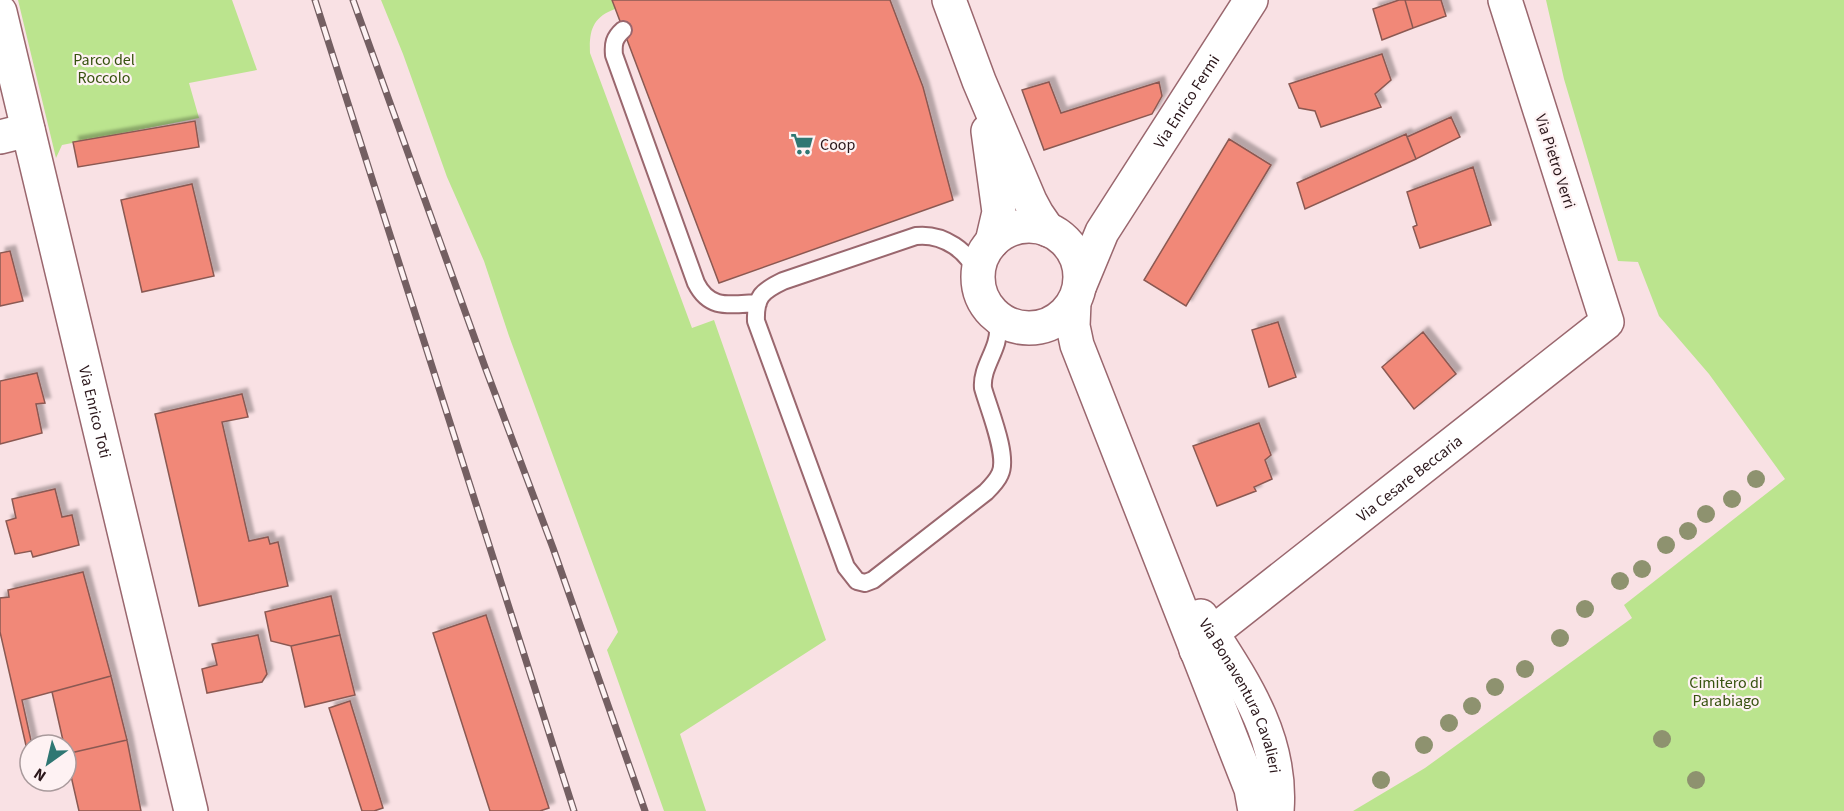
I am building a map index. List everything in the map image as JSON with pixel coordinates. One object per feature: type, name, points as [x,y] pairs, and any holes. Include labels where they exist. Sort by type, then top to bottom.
[{"type":"street","name":"Via Bonaventura Cavalieri","points":[[949,0],[979,81],[1030,201],[1051,231],[1063,239],[1074,252],[1080,268],[1073,326],[1077,345],[1161,560],[1181,585],[1204,642],[1251,789],[1255,811]]},
{"type":"street","name":"Via Enrico Fermi","points":[[1077,294],[1092,254],[1121,203],[1251,0]]},
{"type":"street","name":"Via Pietro Verri","points":[[1505,0],[1606,322]]},
{"type":"street","name":"Via Enrico Toti","points":[[0,12],[14,134],[191,811]]},
{"type":"street","name":"Via Bonaventura Cavalieri","points":[[978,277],[981,261],[992,242],[999,212],[979,81]]},
{"type":"street","name":"Via Enrico Fermi","points":[[1051,231],[1071,233],[1090,228],[1109,216],[1121,203]]},
{"type":"street","points":[[992,242],[1000,235],[1015,228],[1031,226],[1051,231]]},
{"type":"street","points":[[978,277],[981,293],[988,308],[994,313]]},
{"type":"street","points":[[1024,327],[1049,325],[1063,315],[1077,294]]},
{"type":"street","name":"Via Bonaventura Cavalieri","points":[[994,313],[1000,320],[1024,327],[1046,342],[1085,387],[1105,420]]},
{"type":"street","name":"Via Cesare Beccaria","points":[[1204,642],[1606,322]]},
{"type":"street","name":"Via Bonaventura Cavalieri","points":[[1204,642],[1236,668],[1257,707],[1272,750],[1279,786],[1277,811]]},
{"type":"lane","points":[[623,30],[616,36],[613,45],[614,55],[696,283],[706,299],[716,303],[758,303]]},
{"type":"lane","points":[[978,277],[975,266],[962,250],[927,234],[783,281],[760,295],[756,308],[756,321],[846,567],[856,581],[865,583],[873,580],[986,492],[1000,474],[1003,466],[1002,454],[982,379],[997,338],[998,327],[994,313]]},
{"type":"green space","name":"Parco del Roccolo","points":[[18,0],[232,0],[257,70],[189,83],[199,118],[62,145],[56,158]]},
{"type":"green space","points":[[381,0],[612,0],[615,9],[602,16],[594,25],[590,38],[590,53],[692,328],[714,320],[826,640],[680,734],[706,811],[664,811],[607,650],[618,632],[509,336],[484,261],[447,177]]},
{"type":"green space","name":"Cimitero di Parabiago","points":[[1546,0],[1844,0],[1844,811],[1353,811],[1425,768],[1632,618],[1624,605],[1785,479],[1709,374],[1659,316],[1638,262],[1618,261],[1564,79]]},
{"type":"building","name":"Coop","points":[[612,0],[890,0],[923,87],[953,200],[719,283]]},
{"type":"building","points":[[1405,0],[1413,28],[1382,40],[1373,9]]},
{"type":"building","points":[[1405,0],[1441,0],[1446,16],[1413,28]]},
{"type":"building","points":[[1382,54],[1391,80],[1375,94],[1381,107],[1321,127],[1315,111],[1299,108],[1289,84]]},
{"type":"building","points":[[1049,82],[1061,113],[1159,82],[1162,96],[1152,114],[1044,150],[1022,90]]},
{"type":"building","points":[[1451,117],[1460,137],[1416,159],[1407,137]]},
{"type":"building","points":[[195,121],[199,147],[78,167],[73,142]]},
{"type":"building","points":[[1406,134],[1416,159],[1305,209],[1297,183]]},
{"type":"building","points":[[1229,139],[1271,165],[1186,306],[1144,280]]},
{"type":"building","points":[[1473,167],[1491,225],[1420,248],[1413,227],[1417,225],[1407,192]]},
{"type":"building","points":[[192,184],[214,276],[142,292],[121,200]]},
{"type":"building","points":[[10,251],[23,301],[0,306],[0,253]]},
{"type":"building","points":[[1278,322],[1296,377],[1269,387],[1252,330]]},
{"type":"building","points":[[1423,332],[1456,374],[1414,409],[1382,367]]},
{"type":"building","points":[[37,373],[45,403],[36,404],[42,433],[0,444],[0,381]]},
{"type":"building","points":[[242,394],[248,417],[222,422],[249,541],[268,537],[270,544],[278,542],[288,586],[199,606],[155,414]]},
{"type":"building","points":[[1259,423],[1271,455],[1265,460],[1272,479],[1254,487],[1256,491],[1217,506],[1193,446]]},
{"type":"building","points":[[55,489],[62,517],[72,515],[79,545],[33,557],[31,551],[15,554],[6,521],[16,518],[12,499]]},
{"type":"building","points":[[83,572],[111,676],[22,700],[29,733],[23,733],[0,632],[0,598],[9,597],[8,590]]},
{"type":"building","points":[[331,596],[340,635],[291,646],[271,641],[265,612]]},
{"type":"building","points":[[486,615],[549,808],[540,811],[490,811],[433,633]]},
{"type":"building","points":[[258,635],[267,674],[262,682],[207,693],[202,669],[217,665],[212,644]]},
{"type":"building","points":[[340,635],[355,695],[305,707],[291,646]]},
{"type":"building","points":[[111,676],[127,740],[78,751],[78,733],[61,733],[52,692]]},
{"type":"building","points":[[350,701],[383,808],[374,811],[362,811],[329,708]]},
{"type":"building","points":[[127,740],[141,811],[79,811],[75,793],[78,793],[78,751]]},
{"type":"railway","points":[[315,0],[574,811]]},
{"type":"railway","points":[[353,0],[485,367],[553,548],[645,811]]},
{"type":"place","name":"Coop","points":[[802,144]]}]
